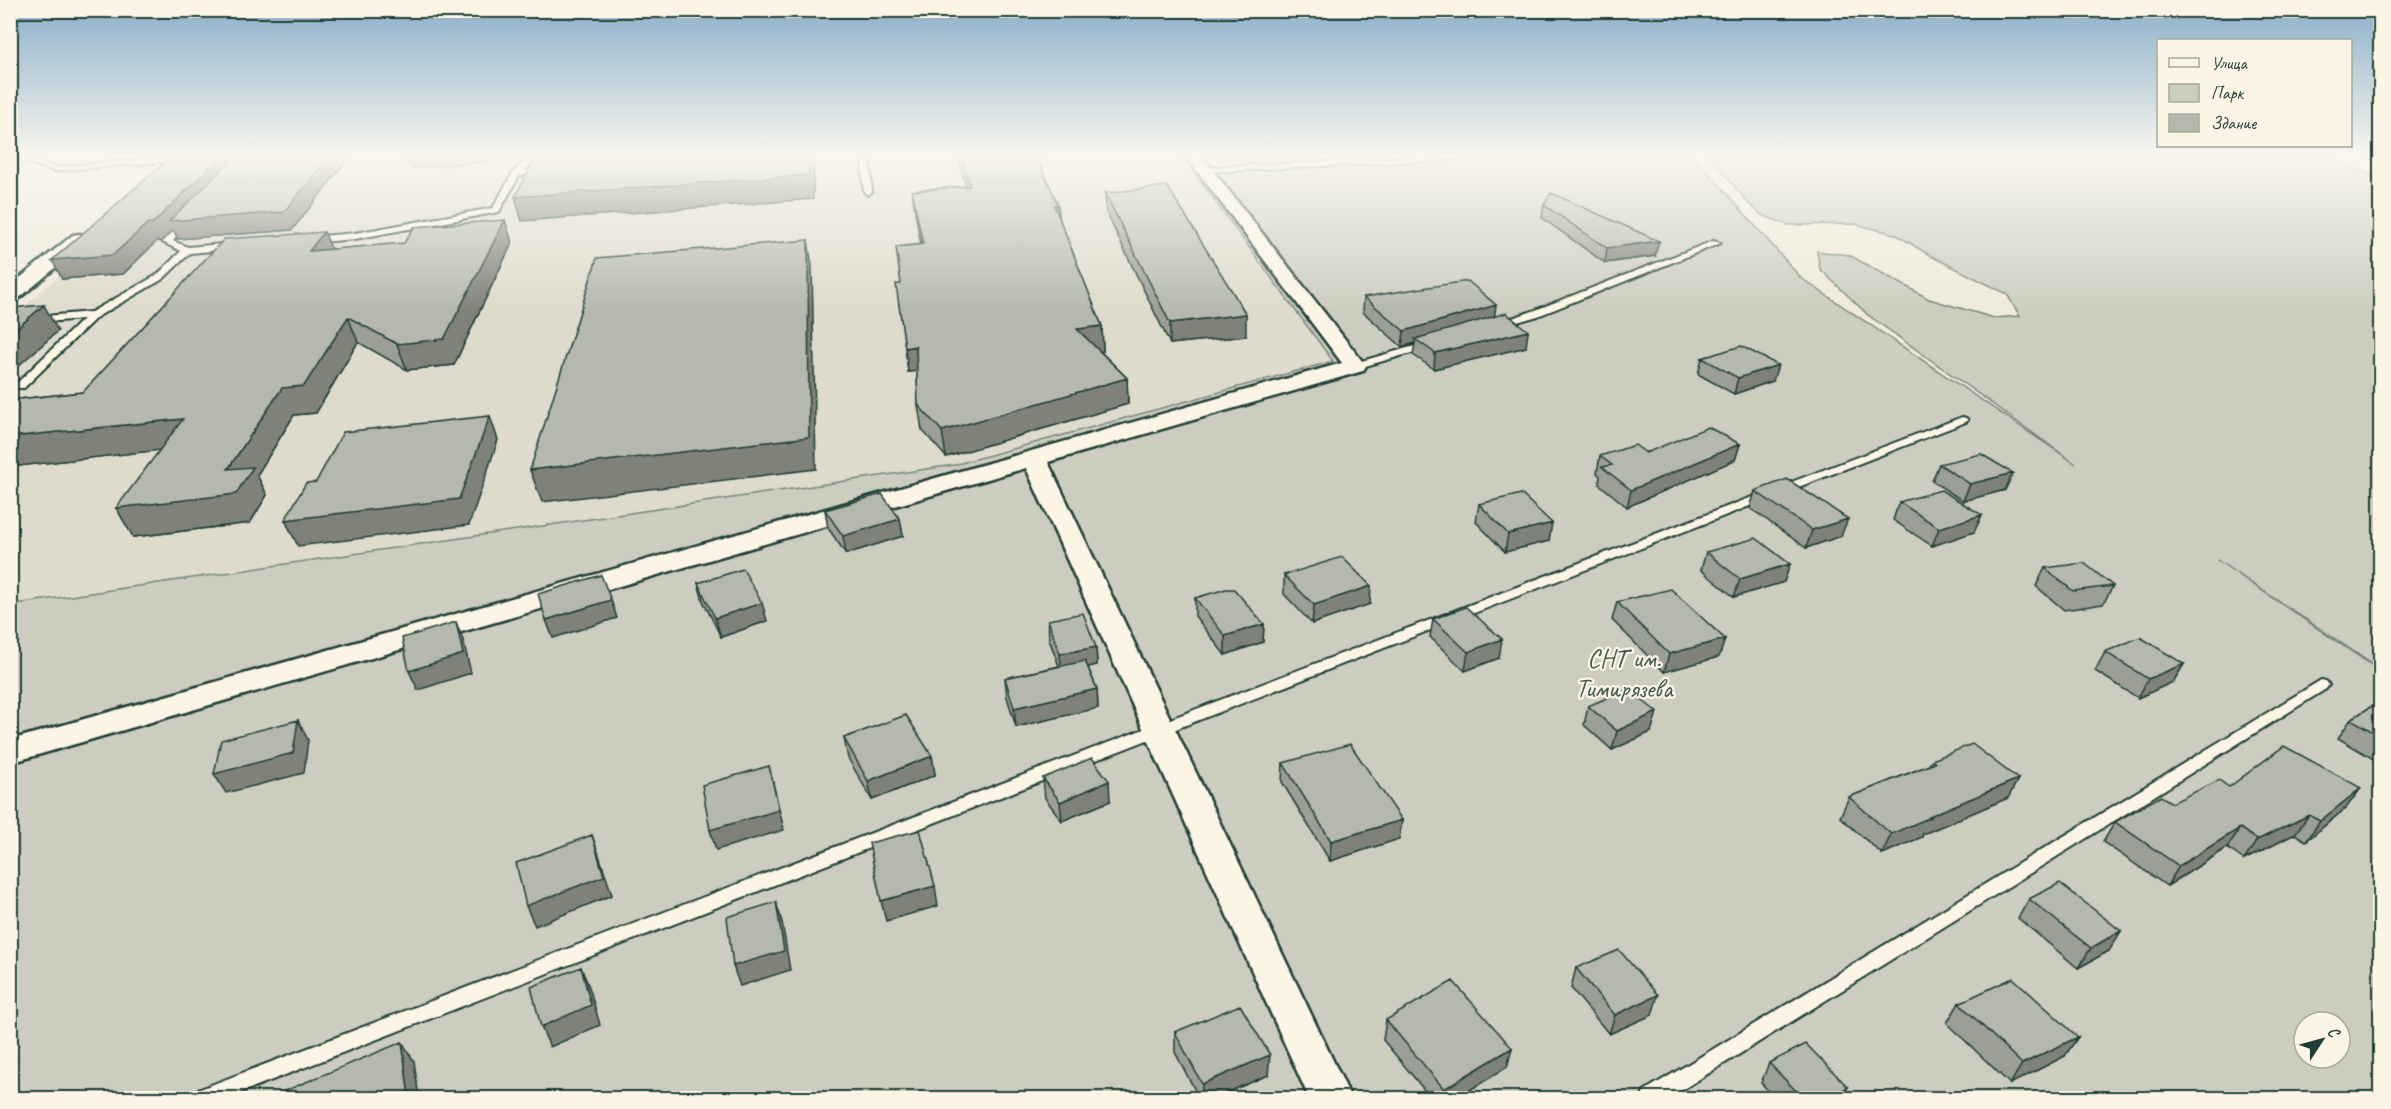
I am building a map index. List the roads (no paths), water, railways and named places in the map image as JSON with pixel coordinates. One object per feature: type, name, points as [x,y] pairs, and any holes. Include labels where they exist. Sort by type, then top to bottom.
[{"type":"street","points":[[10,752],[1355,366],[1233,207]]},
{"type":"street","points":[[10,296],[94,226]]},
{"type":"street","points":[[1034,459],[1330,1098]]},
{"type":"lane","points":[[299,241],[355,236],[496,210],[498,207]]},
{"type":"lane","points":[[192,217],[167,242],[187,250],[243,245]]},
{"type":"lane","points":[[1490,327],[1534,314],[1716,243]]},
{"type":"lane","points":[[20,386],[93,315],[160,278],[187,250]]},
{"type":"lane","points":[[10,322],[93,315]]},
{"type":"lane","points":[[1355,366],[1445,340]]},
{"type":"lane","points":[[202,1098],[1962,420]]},
{"type":"lane","points":[[1651,1098],[2321,685]]},
{"type":"park label","name":"СНТ им. Тимирязева","points":[[1624,673]]}]
